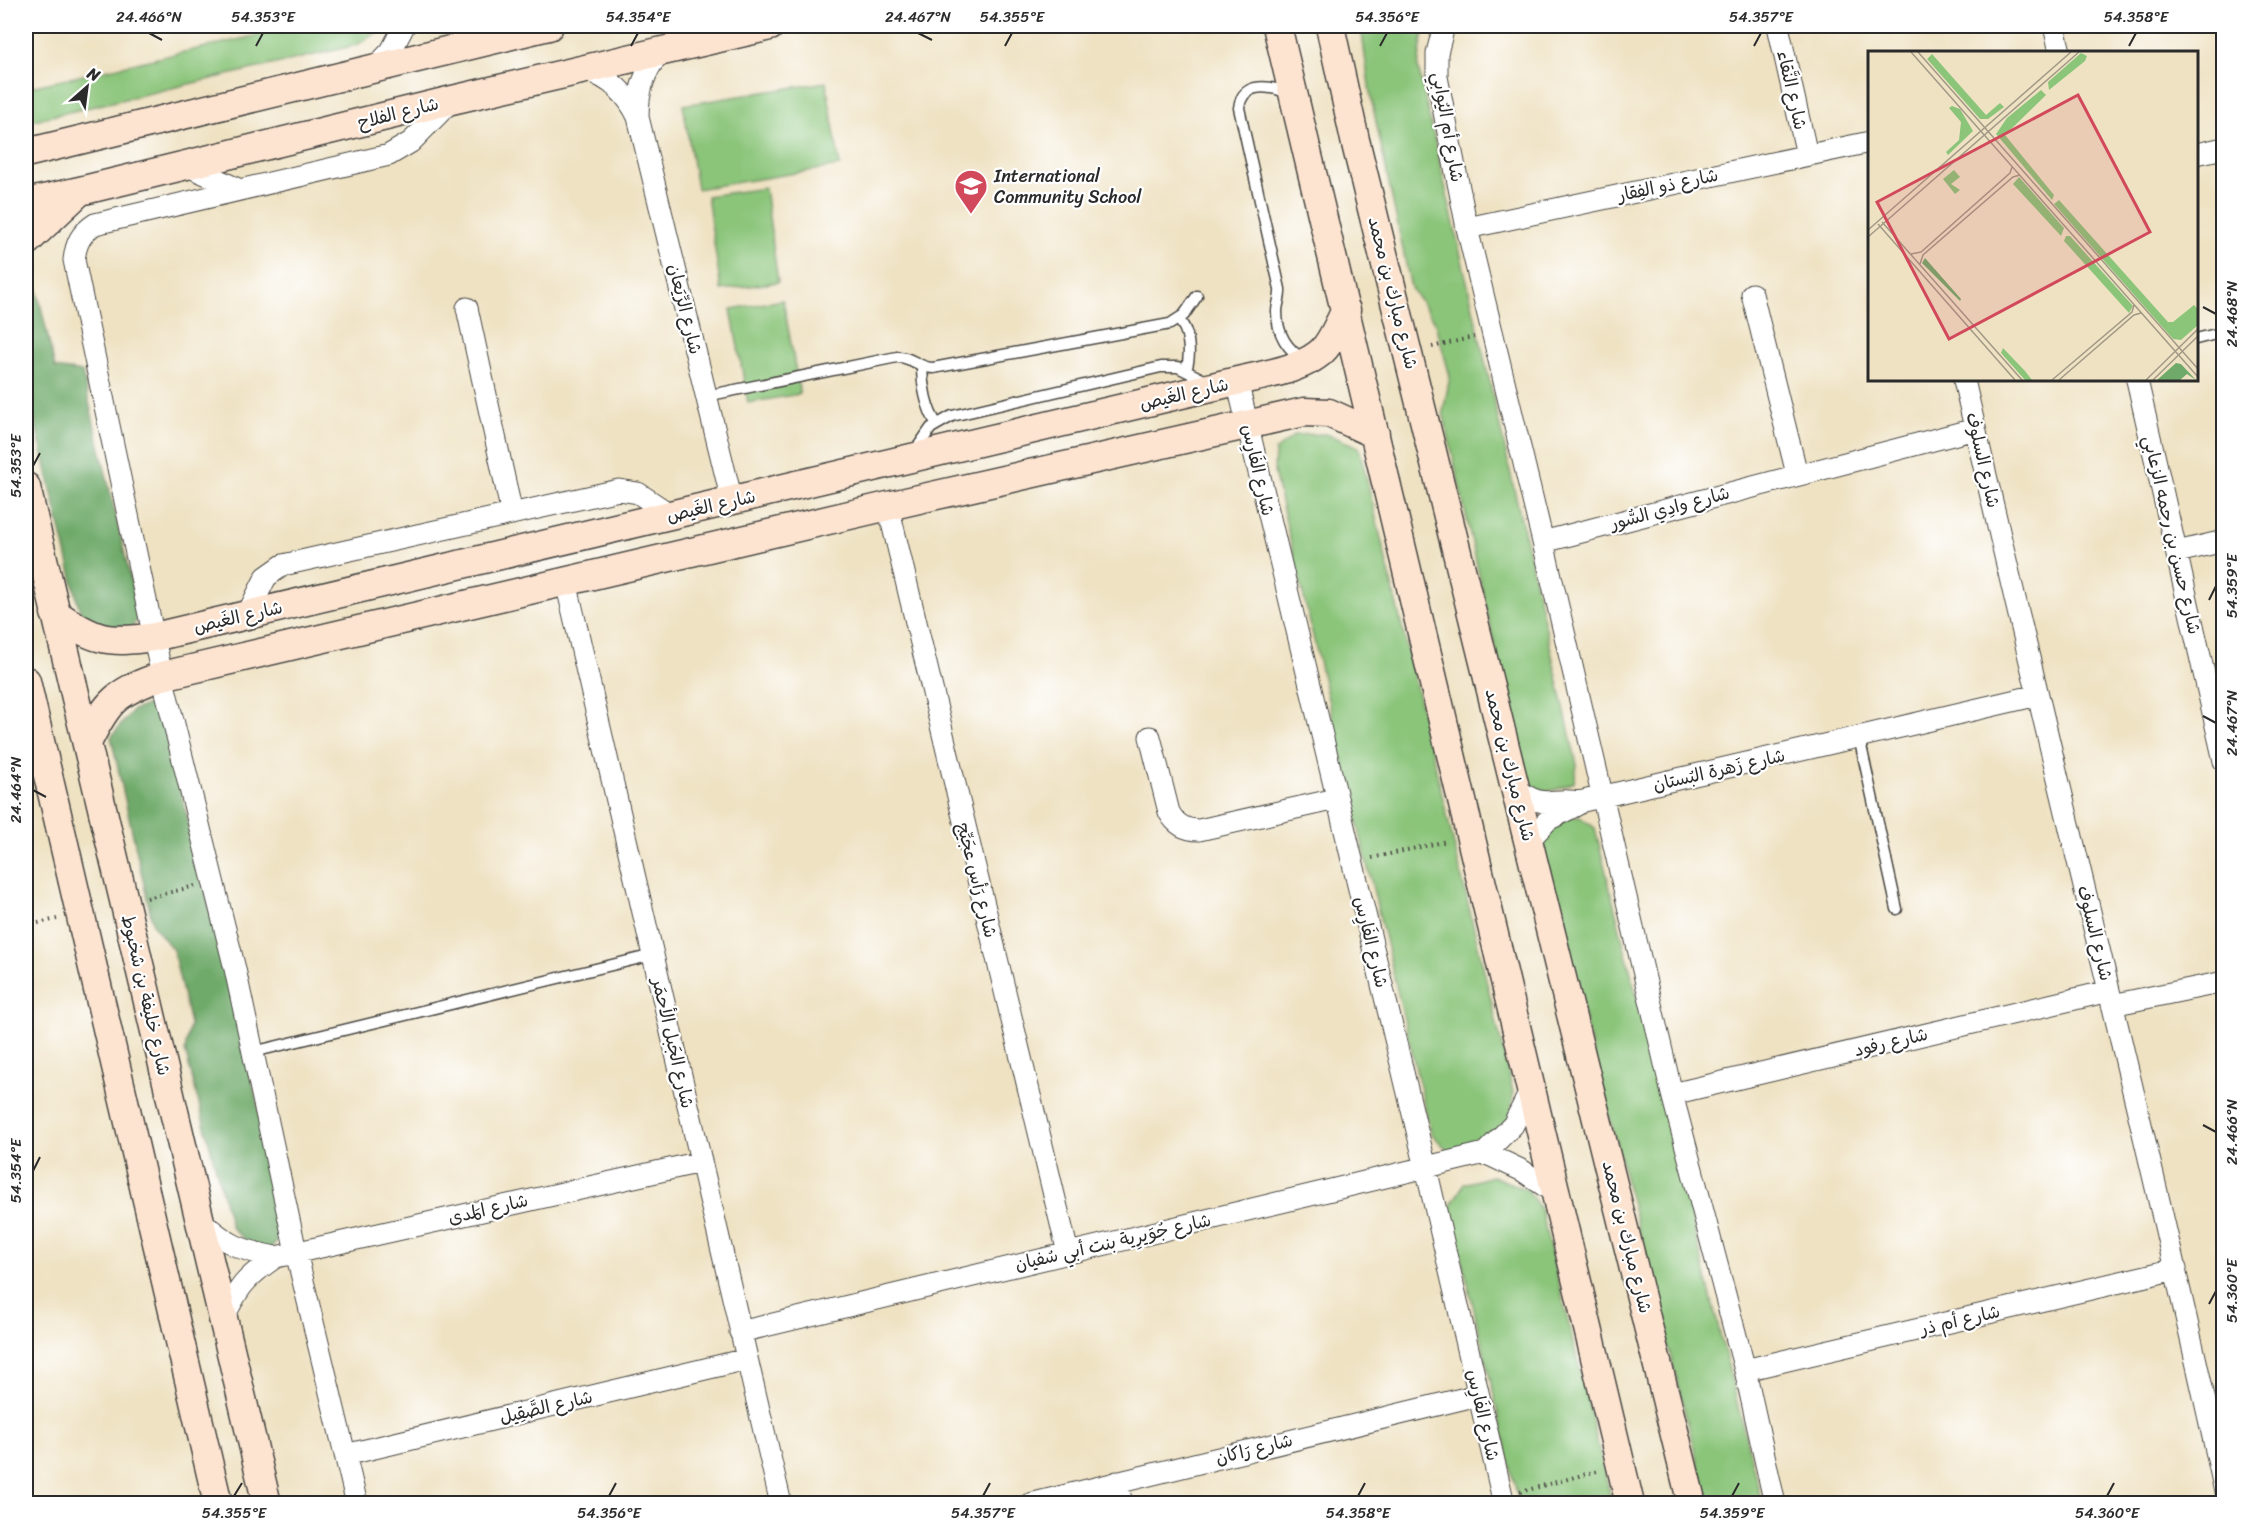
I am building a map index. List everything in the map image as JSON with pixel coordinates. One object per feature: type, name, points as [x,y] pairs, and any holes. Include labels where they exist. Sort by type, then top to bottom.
[{"type":"main road","points":[[26,153],[549,26]]},
{"type":"main road","name":"شارع الفلاح","points":[[26,202],[770,26]]},
{"type":"main road","points":[[1277,26],[1630,1503]]},
{"type":"main road","name":"شارع مبارك بن محمد","points":[[1329,26],[1355,140],[1692,1503]]},
{"type":"main road","points":[[1350,26],[1355,140]]},
{"type":"main road","points":[[26,242],[80,191]]},
{"type":"main road","points":[[1308,362],[1325,348],[1346,310]]},
{"type":"main road","name":"شارع الغَيص","points":[[56,613],[79,629],[101,639],[125,642],[154,637],[1226,384],[1308,362]]},
{"type":"main road","points":[[87,743],[99,717],[114,699],[134,686],[162,676],[888,506],[1304,412],[1316,411],[1341,417],[1375,434]]},
{"type":"main road","name":"شارع خليفة بن شخبوط","points":[[26,487],[267,1503]]},
{"type":"main road","points":[[26,681],[215,1500]]},
{"type":"street","points":[[375,68],[391,51],[404,26]]},
{"type":"street","points":[[460,26],[493,39]]},
{"type":"street","name":"شارع أم اليُوابِي","points":[[1444,26],[1437,53],[1437,77],[1467,228],[1544,542],[1672,1094],[1745,1370],[1775,1503]]},
{"type":"street","name":"شارع النَّقاء","points":[[1778,26],[1807,155]]},
{"type":"street","points":[[2054,26],[2060,51]]},
{"type":"street","name":"شارع الرِّيَعان","points":[[638,117],[642,82],[646,71],[660,52]]},
{"type":"street","name":"شارع الرِّيَعان","points":[[585,70],[597,74],[617,87],[629,101],[638,117],[732,501]]},
{"type":"street","points":[[357,1503],[286,1255],[253,1052],[162,676],[74,260],[79,238],[95,224],[389,154],[411,142],[452,100]]},
{"type":"street","name":"شارع ذو الفِقار","points":[[1467,228],[1868,141]]},
{"type":"street","points":[[2198,154],[2223,148]]},
{"type":"street","points":[[186,165],[240,190]]},
{"type":"street","points":[[1752,294],[1797,474]]},
{"type":"street","points":[[467,308],[512,514]]},
{"type":"street","name":"شارع السلوف","points":[[1964,381],[2176,1269],[2223,1487]]},
{"type":"street","name":"شارع حسن بن رحمه الزعابي","points":[[2137,381],[2223,761]]},
{"type":"street","name":"شارع الفَارِس","points":[[1226,384],[1247,425],[1426,1168],[1503,1500]]},
{"type":"street","name":"شارع وادِي السُّور","points":[[1544,542],[1975,429]]},
{"type":"street","points":[[247,615],[267,577],[283,565],[625,490],[638,493],[671,515]]},
{"type":"street","name":"شارع رَأس عجَيِّج","points":[[888,506],[1068,1253]]},
{"type":"street","points":[[2176,552],[2223,541]]},
{"type":"street","name":"شارع الجَبل الأحمَر","points":[[566,582],[781,1503]]},
{"type":"street","name":"شارع زَهرة البُستان","points":[[1516,788],[1541,802],[1580,802],[2038,695]]},
{"type":"street","points":[[1150,737],[1169,812],[1172,819],[1184,828],[1199,830],[1336,799]]},
{"type":"street","name":"شارع زَهرة البُستان","points":[[1529,840],[1548,820],[1580,802]]},
{"type":"street","name":"شارع رفود","points":[[1672,1094],[2110,998],[2223,982]]},
{"type":"street","points":[[1531,1090],[1513,1125],[1485,1153],[1522,1171],[1556,1194]]},
{"type":"street","name":"شارع جُوَيرِية بنت أبي سُفيان","points":[[740,1332],[1485,1153]]},
{"type":"street","name":"شارع المَدى","points":[[223,1318],[241,1285],[257,1270],[286,1255],[701,1162]]},
{"type":"street","name":"شارع المَدى","points":[[200,1220],[230,1245],[252,1253],[286,1255]]},
{"type":"street","name":"شارع أم ذر","points":[[1745,1370],[2176,1269]]},
{"type":"street","name":"شارع الصَّقِيل","points":[[345,1455],[747,1359]]},
{"type":"street","name":"شارع رَاكان","points":[[1030,1503],[1478,1395]]},
{"type":"street","points":[[1117,1482],[1122,1503]]},
{"type":"lane","points":[[1294,96],[1276,89],[1252,88],[1243,95],[1239,108],[1280,289],[1277,316],[1281,336],[1293,351],[1308,362]]},
{"type":"lane","points":[[706,396],[897,357],[908,358],[922,366],[933,368],[1170,324],[1178,320],[1197,297]]},
{"type":"lane","points":[[1178,320],[1186,328],[1188,360],[1186,370]]},
{"type":"lane","points":[[2198,338],[2223,332]]},
{"type":"lane","points":[[922,366],[931,414],[937,424]]},
{"type":"lane","points":[[910,459],[926,434],[937,424],[952,416],[1161,367],[1170,366],[1186,370],[1226,384]]},
{"type":"lane","points":[[1859,737],[1897,909]]},
{"type":"lane","points":[[253,1052],[653,955]]},
{"type":"path","points":[[1408,352],[1492,333]]},
{"type":"path","points":[[1351,863],[1470,836]]},
{"type":"path","points":[[141,900],[213,882]]},
{"type":"path","points":[[38,923],[58,919]]},
{"type":"path","points":[[1503,1500],[1621,1465]]},
{"type":"green space","points":[[298,26],[383,26],[357,45],[26,122],[26,88]]},
{"type":"green space","points":[[1361,26],[1424,26],[1418,67],[1577,765],[1574,782],[1555,790],[1538,789],[1525,782],[1443,412],[1450,376],[1435,322],[1411,288],[1370,93]]},
{"type":"green space","points":[[826,82],[840,166],[697,189],[683,105]]},
{"type":"green space","points":[[765,188],[778,282],[721,290],[707,196]]},
{"type":"green space","points":[[26,273],[34,276],[55,368],[82,372],[139,615],[129,633],[81,616],[26,384]]},
{"type":"green space","points":[[783,300],[800,394],[748,403],[731,309]]},
{"type":"green space","points":[[1326,434],[1359,447],[1513,1092],[1511,1125],[1478,1147],[1449,1152],[1431,1133],[1274,472],[1275,451],[1295,435]]},
{"type":"green space","points":[[151,704],[160,709],[244,1045],[287,1234],[268,1250],[248,1243],[231,1227],[185,1050],[190,1024],[173,950],[153,925],[111,737],[133,710]]},
{"type":"green space","points":[[1580,817],[1595,828],[1762,1503],[1708,1503],[1539,840],[1561,818]]},
{"type":"green space","points":[[1492,1176],[1528,1190],[1541,1210],[1612,1503],[1519,1503],[1450,1207],[1464,1184]]},
{"type":"place","name":"International Community School","points":[[971,215]]}]
